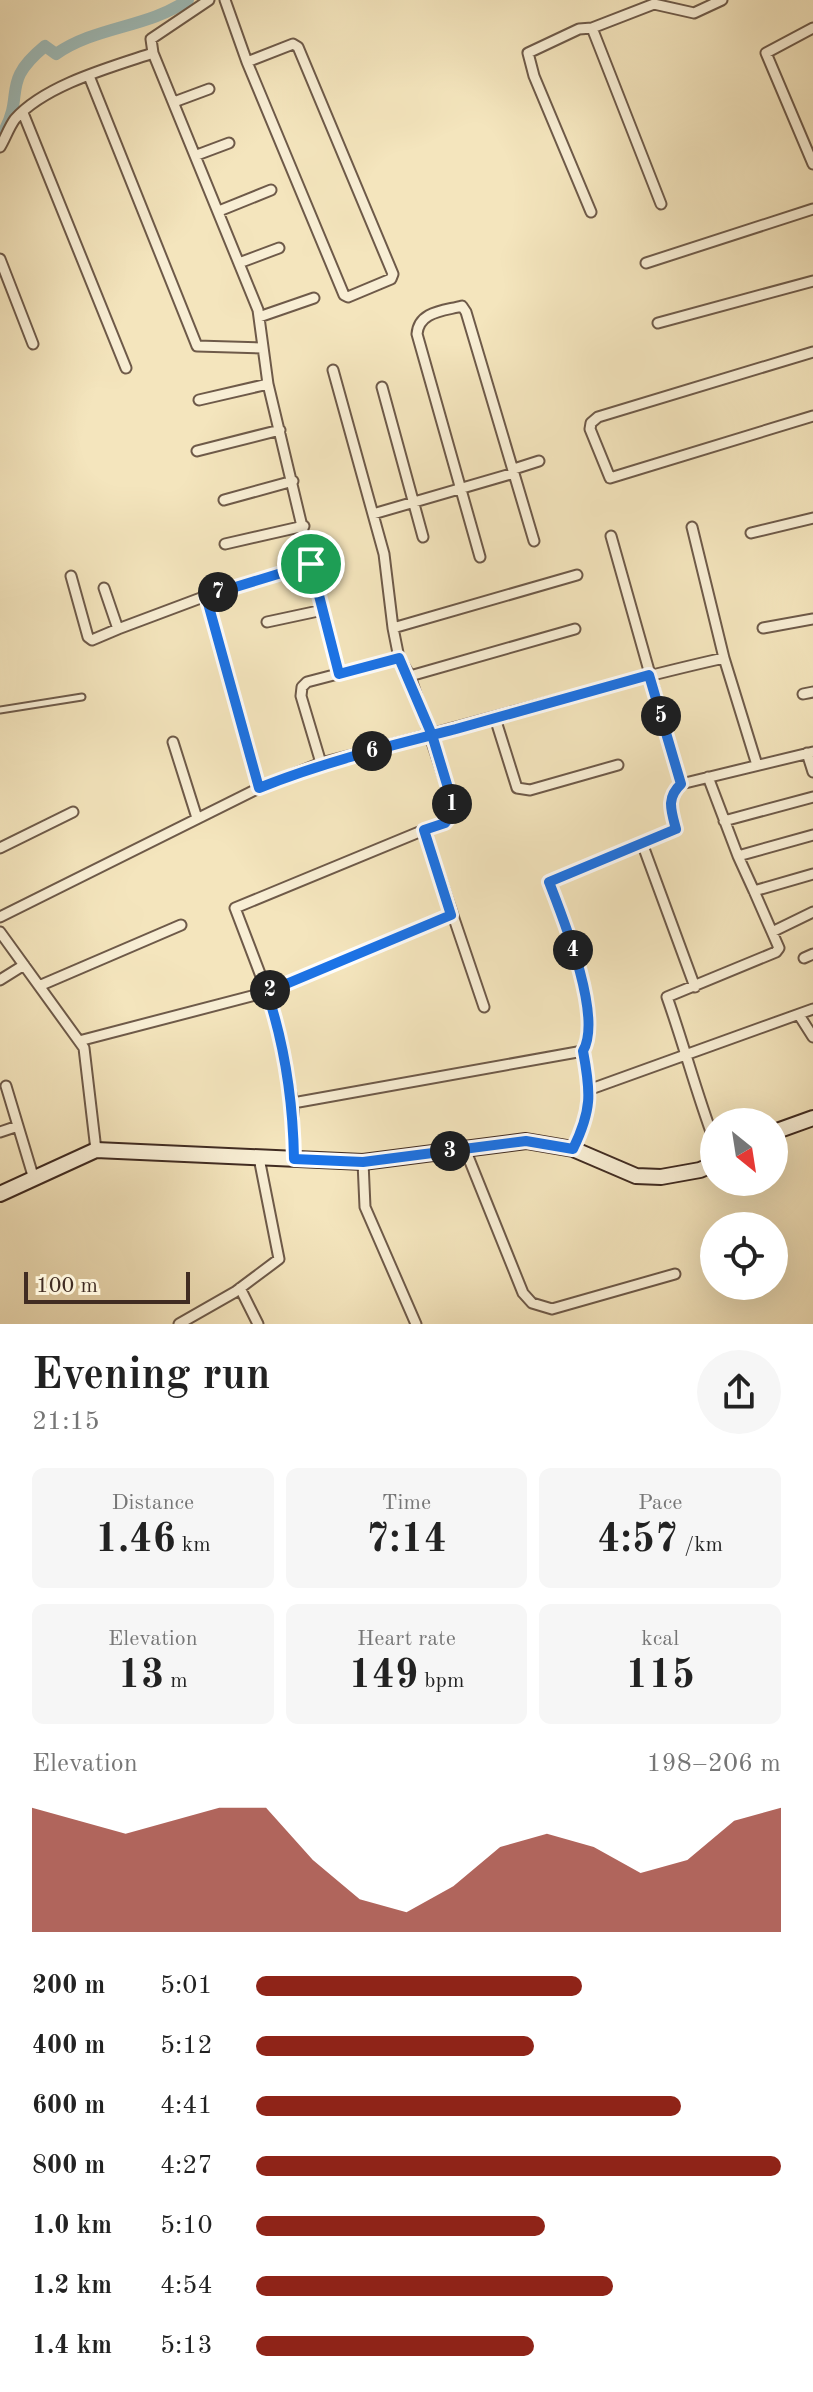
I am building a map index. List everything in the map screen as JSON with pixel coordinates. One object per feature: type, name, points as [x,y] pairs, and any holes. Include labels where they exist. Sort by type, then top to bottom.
[{"type":"street","points":[[209,0],[151,39],[153,53],[197,155],[259,317],[268,384],[339,674]]},
{"type":"street","points":[[225,0],[247,62],[344,295],[348,297],[391,279],[393,274],[298,47],[293,44],[247,62]]},
{"type":"street","points":[[591,212],[534,76],[528,53],[579,29],[592,28],[654,4],[694,13],[722,0]]},
{"type":"street","points":[[592,28],[661,204]]},
{"type":"street","points":[[813,28],[766,49],[766,55],[813,164]]},
{"type":"street","points":[[0,147],[15,120],[70,83],[153,53]]},
{"type":"street","points":[[89,76],[197,346],[262,348]]},
{"type":"street","points":[[174,102],[209,89]]},
{"type":"street","points":[[23,113],[126,368]]},
{"type":"street","points":[[197,155],[229,143]]},
{"type":"street","points":[[219,211],[271,190]]},
{"type":"street","points":[[646,263],[813,209]]},
{"type":"street","points":[[239,263],[279,248]]},
{"type":"street","points":[[0,259],[33,344]]},
{"type":"street","points":[[658,323],[813,281]]},
{"type":"street","points":[[259,317],[314,298]]},
{"type":"street","points":[[480,557],[417,334],[419,324],[429,315],[462,306],[468,316],[534,541]]},
{"type":"street","points":[[813,352],[598,417],[591,423],[590,429],[610,478],[813,416]]},
{"type":"street","points":[[294,1159],[293,1103],[280,1050],[280,1030],[235,908],[445,823],[455,811],[432,735],[410,676],[399,658],[384,554],[333,370]]},
{"type":"street","points":[[199,400],[268,384]]},
{"type":"street","points":[[382,387],[423,537]]},
{"type":"street","points":[[197,451],[280,430]]},
{"type":"street","points":[[373,514],[514,473],[514,469],[539,461]]},
{"type":"street","points":[[224,500],[293,481]]},
{"type":"street","points":[[751,533],[813,518]]},
{"type":"street","points":[[225,544],[304,526]]},
{"type":"street","points":[[692,527],[724,658],[757,765]]},
{"type":"street","points":[[611,536],[681,784]]},
{"type":"street","points":[[71,576],[88,637],[92,640],[206,596],[311,564]]},
{"type":"street","points":[[393,628],[577,575]]},
{"type":"street","points":[[104,588],[118,629]]},
{"type":"street","points":[[206,596],[259,788]]},
{"type":"street","points":[[267,622],[323,610]]},
{"type":"street","points":[[763,628],[813,619]]},
{"type":"street","points":[[410,676],[575,629]]},
{"type":"street","points":[[321,763],[302,687],[307,682],[399,658]]},
{"type":"street","points":[[0,917],[259,788],[321,763],[649,675],[724,658]]},
{"type":"street","points":[[495,718],[517,788],[530,790],[618,765]]},
{"type":"street","points":[[173,742],[197,818]]},
{"type":"street","points":[[573,1149],[588,1119],[591,1089],[583,1051],[589,1041],[583,978],[549,882],[676,829],[670,808],[671,793],[681,784],[810,752],[813,772]]},
{"type":"street","points":[[702,1108],[667,997],[776,952],[779,948],[738,856],[708,777]]},
{"type":"street","points":[[724,821],[813,797]]},
{"type":"street","points":[[0,848],[73,812]]},
{"type":"street","points":[[424,830],[484,1007]]},
{"type":"street","points":[[738,856],[813,835]]},
{"type":"street","points":[[642,843],[695,987]]},
{"type":"street","points":[[754,891],[813,874]]},
{"type":"street","points":[[772,932],[813,912]]},
{"type":"street","points":[[79,1041],[267,992],[451,915]]},
{"type":"street","points":[[39,986],[181,925]]},
{"type":"street","points":[[0,932],[84,1048],[96,1150]]},
{"type":"street","points":[[0,980],[24,965]]},
{"type":"street","points":[[591,1089],[813,1009]]},
{"type":"street","points":[[799,1015],[813,1037]]},
{"type":"street","points":[[293,1103],[583,1051]]},
{"type":"street","points":[[6,1086],[34,1179]]},
{"type":"street","points":[[788,1127],[813,1118]]},
{"type":"street","points":[[0,1132],[18,1126]]},
{"type":"street","points":[[0,1194],[96,1150],[363,1162],[526,1141],[573,1149],[636,1176],[661,1177],[700,1170]]},
{"type":"street","points":[[465,1149],[523,1293],[532,1303],[552,1309],[675,1274]]},
{"type":"street","points":[[179,1324],[240,1288],[279,1259],[259,1158]]},
{"type":"street","points":[[363,1162],[365,1207],[416,1324]]},
{"type":"street","points":[[240,1288],[258,1324]]},
{"type":"lane","points":[[0,710],[82,697]]},
{"type":"waterway","points":[[4,131],[13,107],[18,79],[31,59],[45,46],[56,54],[88,38],[156,16],[188,0]]},
{"type":"route","points":[[311,564],[206,596],[259,788],[321,763],[432,735],[456,729],[649,675],[681,784],[671,793],[670,808],[676,829],[549,882],[583,978],[589,1041],[583,1051],[591,1089],[588,1119],[573,1149],[526,1141],[363,1162],[294,1159],[293,1103],[280,1050],[280,1030],[267,992],[451,915],[437,862],[424,830],[445,823],[455,811],[432,735],[410,676],[399,658],[339,674],[311,564]]}]
